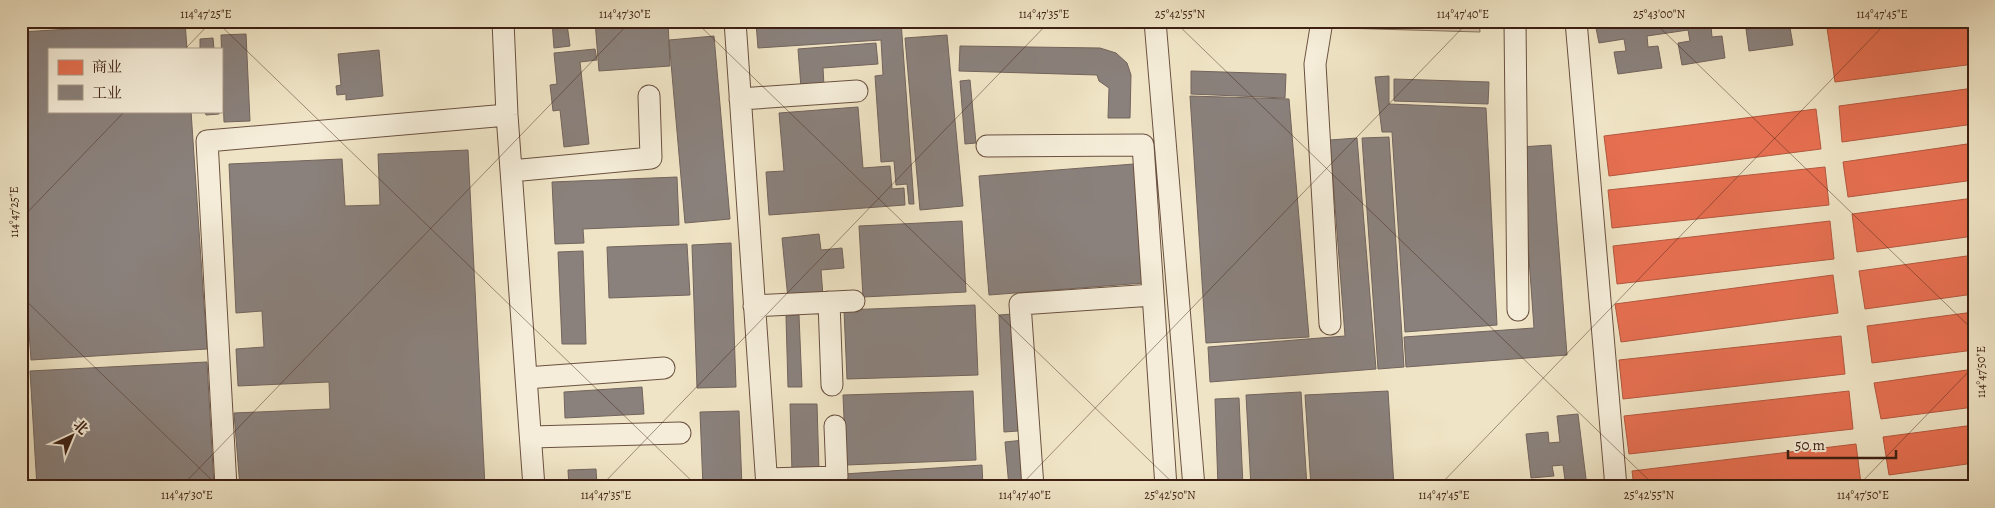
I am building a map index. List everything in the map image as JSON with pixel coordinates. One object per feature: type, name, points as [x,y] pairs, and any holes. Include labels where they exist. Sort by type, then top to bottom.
[{"type":"street","points":[[503,21],[507,115],[534,487]]},
{"type":"street","points":[[734,21],[767,483],[837,477],[835,426]]},
{"type":"street","points":[[1155,21],[1194,487]]},
{"type":"street","points":[[1322,21],[1315,64],[1330,324]]},
{"type":"street","points":[[1515,21],[1518,310]]},
{"type":"street","points":[[1576,21],[1616,487]]},
{"type":"street","points":[[740,99],[857,91]]},
{"type":"street","points":[[511,171],[651,158],[649,96]]},
{"type":"street","points":[[226,487],[207,140],[507,115]]},
{"type":"street","points":[[987,146],[1143,145],[1166,487]]},
{"type":"street","points":[[1032,487],[1020,304],[1153,295]]},
{"type":"street","points":[[754,306],[854,301]]},
{"type":"street","points":[[829,302],[832,385]]},
{"type":"street","points":[[526,378],[664,368]]},
{"type":"street","points":[[531,437],[680,434]]},
{"type":"shaded area","points":[[1203,21],[1304,21],[1303,26],[1203,23]]},
{"type":"shaded area","points":[[1340,21],[1479,21],[1480,32],[1340,28]]},
{"type":"building: 商业","points":[[1826,21],[1974,21],[1974,64],[1835,82]]},
{"type":"building: 商业","points":[[1974,88],[1974,124],[1842,142],[1839,106]]},
{"type":"building: 商业","points":[[1816,109],[1821,149],[1609,176],[1604,136]]},
{"type":"building: 商业","points":[[1974,143],[1974,180],[1848,197],[1843,162]]},
{"type":"building: 商业","points":[[1825,167],[1829,205],[1612,228],[1608,190]]},
{"type":"building: 商业","points":[[1974,198],[1974,236],[1857,252],[1852,214]]},
{"type":"building: 商业","points":[[1830,221],[1834,259],[1617,284],[1613,246]]},
{"type":"building: 商业","points":[[1974,255],[1974,294],[1865,309],[1859,271]]},
{"type":"building: 商业","points":[[1833,275],[1838,313],[1621,342],[1615,304]]},
{"type":"building: 商业","points":[[1974,312],[1974,350],[1872,363],[1867,326]]},
{"type":"building: 商业","points":[[1841,336],[1845,374],[1623,399],[1619,360]]},
{"type":"building: 商业","points":[[1974,369],[1974,407],[1881,419],[1874,383]]},
{"type":"building: 商业","points":[[1849,391],[1853,429],[1629,454],[1624,416]]},
{"type":"building: 商业","points":[[1974,425],[1974,463],[1889,475],[1883,437]]},
{"type":"building: 商业","points":[[1856,444],[1861,484],[1836,487],[1634,487],[1632,471]]},
{"type":"building: 商业","points":[[1974,481],[1974,487],[1930,487]]},
{"type":"building: 工业","points":[[552,21],[592,22],[567,24],[570,46],[554,48]]},
{"type":"building: 工业","points":[[595,21],[668,21],[670,66],[599,71]]},
{"type":"building: 工业","points":[[781,21],[901,21],[914,204],[909,204],[907,184],[896,185],[894,161],[881,162],[875,76],[883,75],[881,40],[758,48],[756,23]]},
{"type":"building: 工业","points":[[1608,21],[1745,21],[1711,26],[1712,37],[1722,36],[1725,58],[1682,65],[1678,43],[1690,41],[1688,30],[1647,36],[1648,47],[1658,46],[1662,68],[1618,74],[1614,52],[1626,51],[1624,39],[1599,43],[1595,23]]},
{"type":"building: 工业","points":[[1756,21],[1779,21],[1780,24],[1789,22],[1793,45],[1749,51],[1746,29],[1757,28]]},
{"type":"building: 工业","points":[[185,22],[187,48],[48,48],[48,112],[191,112],[207,349],[31,360],[21,219],[21,32]]},
{"type":"building: 工业","points":[[246,34],[250,121],[224,122],[221,35]]},
{"type":"building: 工业","points":[[947,35],[963,206],[920,210],[905,38]]},
{"type":"building: 工业","points":[[714,36],[730,219],[685,223],[669,40]]},
{"type":"building: 工业","points":[[213,38],[214,48],[200,48],[200,39]]},
{"type":"building: 工业","points":[[876,43],[878,64],[823,68],[824,86],[801,88],[798,49]]},
{"type":"building: 工业","points":[[960,46],[1100,48],[1116,53],[1127,63],[1131,75],[1130,118],[1108,118],[1109,88],[1099,81],[1097,75],[959,71]]},
{"type":"building: 工业","points":[[595,49],[597,60],[580,62],[589,144],[564,147],[560,110],[553,111],[550,85],[557,84],[554,53]]},
{"type":"building: 工业","points":[[379,50],[383,96],[346,100],[346,94],[337,95],[336,86],[341,85],[338,54]]},
{"type":"building: 工业","points":[[1191,71],[1286,74],[1285,98],[1191,94]]},
{"type":"building: 工业","points":[[1389,76],[1389,104],[1486,108],[1497,325],[1405,332],[1392,132],[1382,132],[1375,77]]},
{"type":"building: 工业","points":[[1394,79],[1489,82],[1488,104],[1394,101]]},
{"type":"building: 工业","points":[[970,80],[976,143],[965,144],[960,81]]},
{"type":"building: 工业","points":[[1190,96],[1289,99],[1309,337],[1206,343]]},
{"type":"building: 工业","points":[[858,107],[863,168],[890,166],[892,189],[904,188],[905,205],[769,215],[766,172],[784,171],[779,113]]},
{"type":"building: 工业","points":[[205,112],[219,112],[219,114],[206,115]]},
{"type":"building: 工业","points":[[1389,137],[1404,367],[1378,369],[1362,138]]},
{"type":"building: 工业","points":[[1357,138],[1376,369],[1210,382],[1208,347],[1345,336],[1330,140]]},
{"type":"building: 工业","points":[[1551,145],[1567,355],[1406,367],[1404,337],[1534,328],[1521,147]]},
{"type":"building: 工业","points":[[468,150],[485,487],[240,487],[234,413],[330,409],[329,382],[238,386],[236,349],[264,347],[262,311],[236,313],[229,164],[342,159],[345,206],[380,205],[378,154]]},
{"type":"building: 工业","points":[[1134,164],[1144,283],[989,295],[979,176]]},
{"type":"building: 工业","points":[[677,177],[679,225],[583,229],[584,243],[555,244],[552,182]]},
{"type":"building: 工业","points":[[962,221],[966,292],[863,297],[859,226]]},
{"type":"building: 工业","points":[[819,234],[821,250],[842,248],[844,268],[821,270],[823,296],[788,299],[782,238]]},
{"type":"building: 工业","points":[[731,243],[736,387],[697,388],[692,245]]},
{"type":"building: 工业","points":[[687,244],[690,295],[609,298],[607,247]]},
{"type":"building: 工业","points":[[583,251],[586,344],[562,344],[558,252]]},
{"type":"building: 工业","points":[[975,305],[978,375],[847,379],[844,310]]},
{"type":"building: 工业","points":[[1013,314],[1018,431],[1004,432],[999,315]]},
{"type":"building: 工业","points":[[799,315],[802,387],[788,387],[786,316]]},
{"type":"building: 工业","points":[[207,362],[214,487],[37,487],[30,371]]},
{"type":"building: 工业","points":[[642,387],[644,414],[565,418],[564,392]]},
{"type":"building: 工业","points":[[973,391],[976,460],[846,465],[843,395]]},
{"type":"building: 工业","points":[[1388,391],[1394,487],[1311,487],[1305,395]]},
{"type":"building: 工业","points":[[1301,392],[1307,487],[1251,487],[1246,395]]},
{"type":"building: 工业","points":[[1239,398],[1243,486],[1218,487],[1215,399]]},
{"type":"building: 工业","points":[[790,404],[817,404],[819,471],[792,472]]},
{"type":"building: 工业","points":[[739,411],[742,487],[703,487],[700,412]]},
{"type":"building: 工业","points":[[1578,414],[1587,487],[1566,487],[1563,465],[1552,466],[1554,476],[1531,478],[1526,434],[1548,432],[1549,443],[1560,442],[1557,416]]},
{"type":"building: 工业","points":[[1024,440],[1028,487],[1009,487],[1005,442]]},
{"type":"building: 工业","points":[[982,465],[983,487],[845,487],[844,474]]},
{"type":"building: 工业","points":[[596,469],[597,487],[569,487],[568,470]]},
{"type":"building: 工业","points":[[1110,482],[1110,487],[1070,487],[1070,484]]}]
